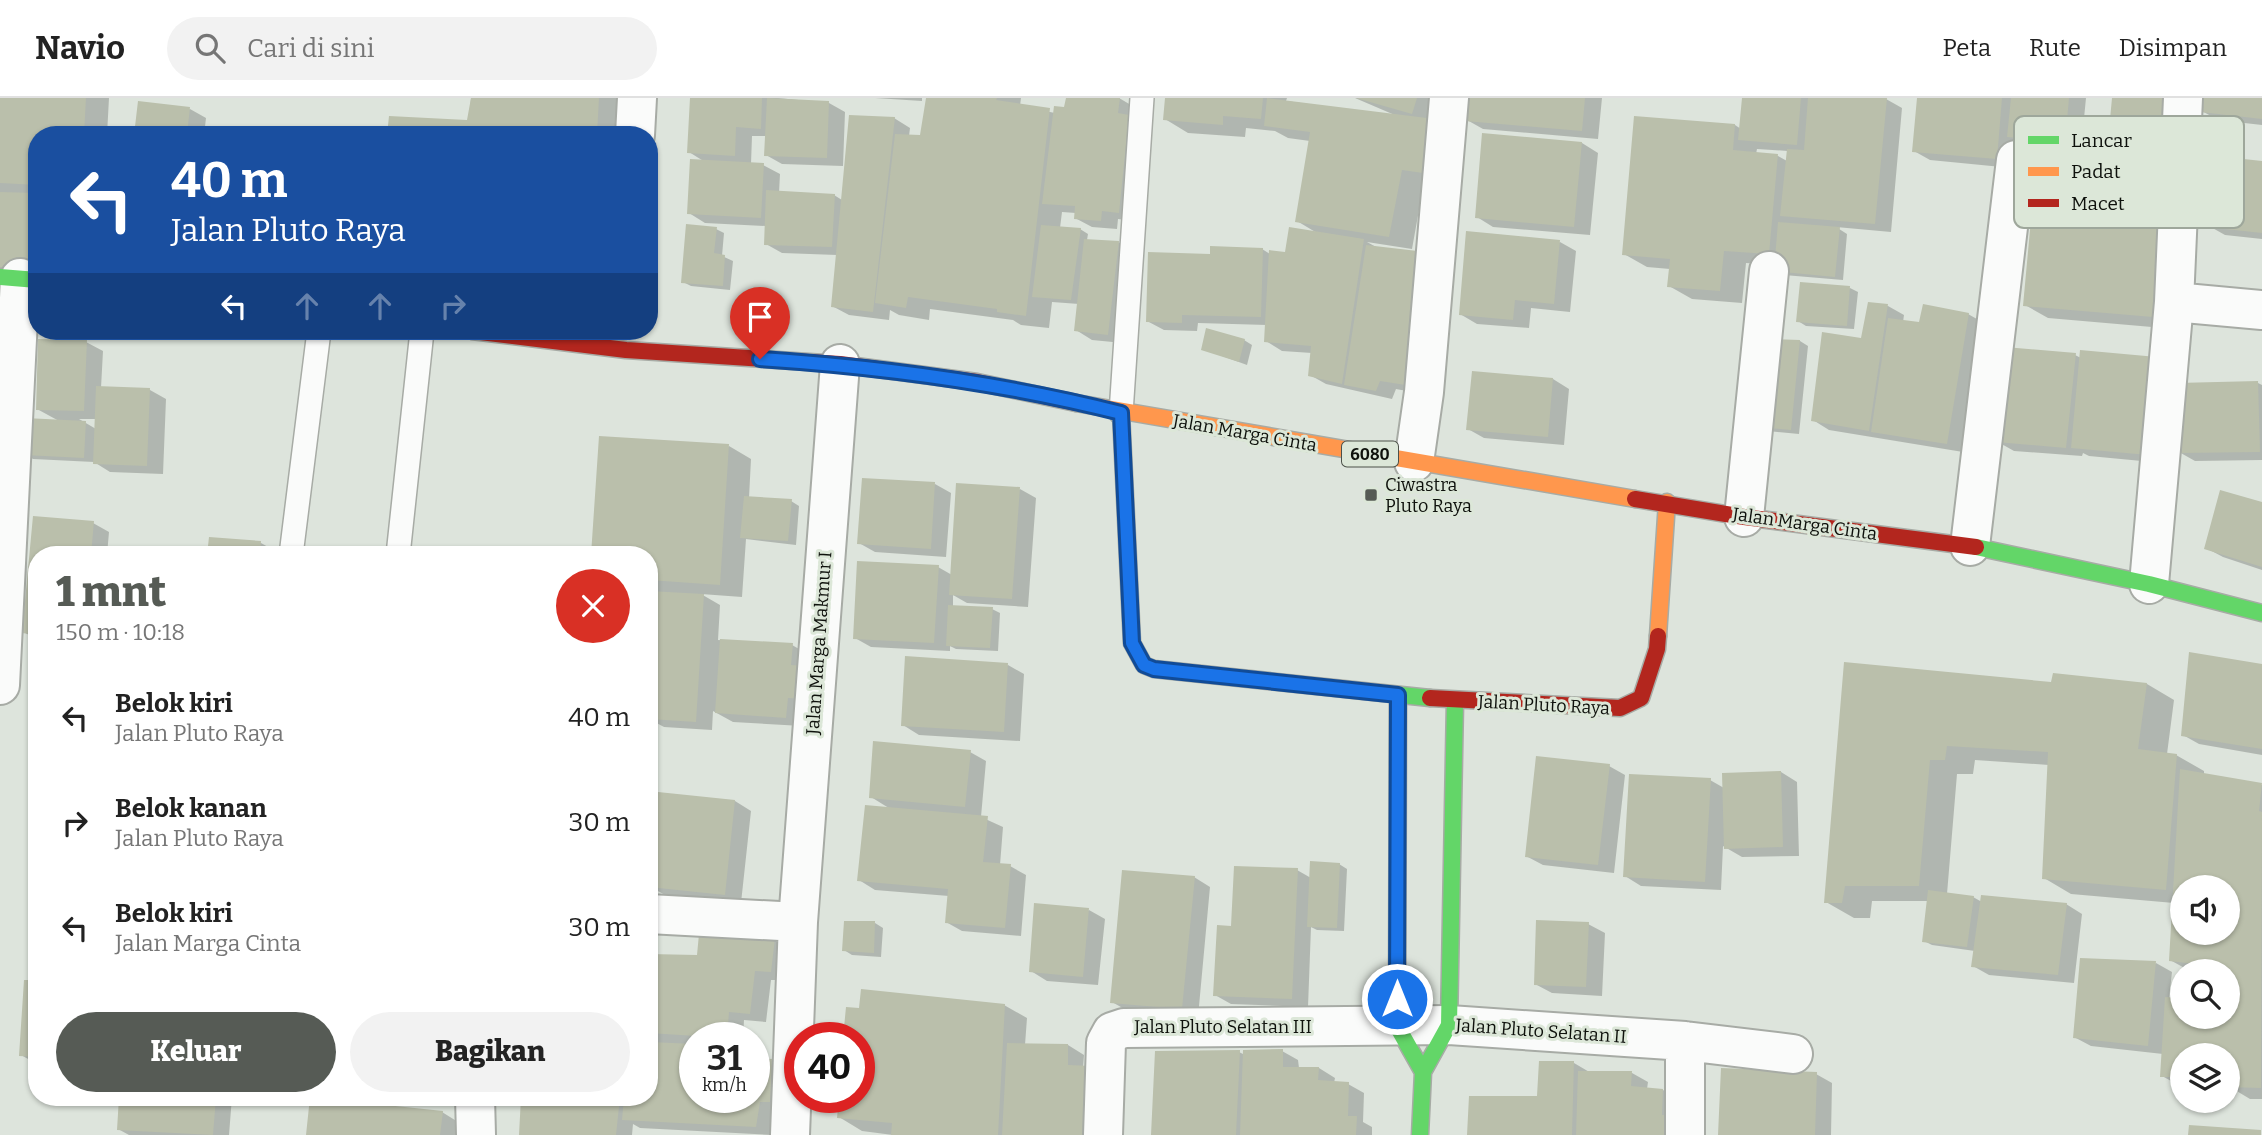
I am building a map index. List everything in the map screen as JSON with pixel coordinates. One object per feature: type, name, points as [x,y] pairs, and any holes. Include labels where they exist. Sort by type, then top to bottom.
[{"type":"main road","name":"Jalan Marga Cinta","points":[[627,340],[977,382],[1121,413],[1667,502],[1744,517],[1970,546],[2149,584],[2262,613]]},
{"type":"main road","name":"Jalan Pluto Raya","points":[[1121,413],[1132,643],[1144,665],[1154,669],[1455,701],[1620,708],[1641,698],[1657,649],[1667,502]]},
{"type":"main road","points":[[1398,695],[1397,1026],[1423,1072]]},
{"type":"main road","name":"Jalan Pluto Raya","points":[[1420,1135],[1423,1072],[1449,1025],[1455,701]]},
{"type":"street","points":[[635,126],[637,98]]},
{"type":"street","points":[[1413,462],[1424,392],[1449,98]]},
{"type":"street","points":[[2182,116],[2183,98]]},
{"type":"street","points":[[1970,546],[2014,185]]},
{"type":"street","points":[[2149,584],[2174,303],[2177,228]]},
{"type":"street","points":[[1744,517],[1769,271]]},
{"type":"street","points":[[0,685],[19,278]]},
{"type":"street","points":[[2174,303],[2262,310]]},
{"type":"street","name":"Jalan Marga Makmur I","points":[[790,1135],[798,922],[840,364]]},
{"type":"street","points":[[658,914],[798,922]]},
{"type":"street","name":"Jalan Pluto Selatan II","points":[[1397,1026],[1449,1025],[1685,1041],[1793,1054]]},
{"type":"street","name":"Jalan Pluto Selatan III","points":[[1103,1135],[1106,1043],[1118,1029],[1397,1026]]},
{"type":"street","points":[[1685,1041],[1685,1135]]},
{"type":"street","points":[[475,1106],[476,1135]]},
{"type":"lane","points":[[1121,413],[1142,98]]},
{"type":"lane","points":[[292,546],[318,340]]},
{"type":"lane","points":[[399,546],[421,340]]},
{"type":"building","points":[[0,98],[86,98],[84,126],[28,126],[28,185],[0,183]]},
{"type":"building","points":[[471,98],[599,98],[597,126],[388,126],[389,116],[467,120]]},
{"type":"building","points":[[690,98],[762,98],[761,129],[736,127],[735,156],[687,153]]},
{"type":"building","points":[[767,98],[829,101],[827,158],[764,156]]},
{"type":"building","points":[[926,98],[997,98],[996,100],[1050,108],[1026,316],[997,312],[997,309],[908,297],[906,308],[875,303],[895,134],[920,135]]},
{"type":"building","points":[[1066,98],[1120,98],[1118,113],[1129,115],[1119,213],[1102,211],[1101,221],[1074,219],[1075,206],[1042,204],[1054,106],[1064,107]]},
{"type":"building","points":[[1165,98],[1263,98],[1261,119],[1223,116],[1223,125],[1163,120]]},
{"type":"building","points":[[1267,98],[1443,120],[1437,175],[1402,170],[1389,237],[1295,222],[1310,132],[1264,126]]},
{"type":"building","points":[[1356,98],[1417,98],[1412,114]]},
{"type":"building","points":[[1467,98],[1585,98],[1582,131],[1465,121]]},
{"type":"building","points":[[1742,98],[1801,98],[1797,145],[1738,140]]},
{"type":"building","points":[[1808,98],[1887,98],[1875,224],[1780,216],[1787,149],[1804,150]]},
{"type":"building","points":[[1917,98],[2002,98],[1997,159],[1912,152]]},
{"type":"building","points":[[2011,98],[2069,98],[2067,116],[2014,116],[2014,138],[2007,137]]},
{"type":"building","points":[[2112,98],[2170,98],[2168,116],[2110,116]]},
{"type":"building","points":[[2202,98],[2262,98],[2262,119],[2200,112]]},
{"type":"building","points":[[138,101],[190,107],[188,126],[135,126]]},
{"type":"building","points":[[849,115],[895,117],[873,312],[831,307]]},
{"type":"building","points":[[1634,116],[1735,124],[1733,150],[1778,154],[1769,254],[1724,251],[1720,291],[1667,287],[1670,259],[1622,255]]},
{"type":"building","points":[[1482,133],[1582,142],[1574,227],[1475,218]]},
{"type":"building","points":[[690,159],[764,163],[761,218],[687,214]]},
{"type":"building","points":[[2244,159],[2262,161],[2262,233],[2216,228],[2244,228]]},
{"type":"building","points":[[766,190],[835,194],[832,247],[764,245]]},
{"type":"building","points":[[0,192],[28,193],[28,272],[0,270]]},
{"type":"building","points":[[1778,222],[1840,227],[1835,277],[1774,271]]},
{"type":"building","points":[[686,224],[717,227],[714,253],[725,255],[723,286],[681,283]]},
{"type":"building","points":[[1041,225],[1081,228],[1071,300],[1032,297]]},
{"type":"building","points":[[1289,227],[1364,239],[1342,384],[1308,376],[1311,346],[1264,342],[1269,250],[1285,252]]},
{"type":"building","points":[[2030,228],[2162,228],[2153,317],[2023,306]]},
{"type":"building","points":[[1466,231],[1560,240],[1554,304],[1515,300],[1513,320],[1459,315]]},
{"type":"building","points":[[1084,239],[1119,241],[1108,335],[1074,331]]},
{"type":"building","points":[[1366,245],[1426,252],[1412,386],[1380,381],[1376,391],[1344,385]]},
{"type":"building","points":[[1210,246],[1263,248],[1261,317],[1182,315],[1182,323],[1146,322],[1148,252],[1210,254]]},
{"type":"building","points":[[1800,282],[1850,286],[1847,326],[1796,322]]},
{"type":"building","points":[[1868,302],[1888,304],[1869,431],[1811,421],[1822,332],[1861,338]]},
{"type":"building","points":[[1923,304],[1969,313],[1947,444],[1871,432],[1888,318],[1919,322]]},
{"type":"building","points":[[1206,328],[1245,339],[1239,362],[1201,350]]},
{"type":"building","points":[[1765,339],[1800,340],[1791,430],[1758,427]]},
{"type":"building","points":[[38,340],[87,340],[84,411],[36,410]]},
{"type":"building","points":[[2005,347],[2076,353],[2066,448],[1996,442]]},
{"type":"building","points":[[2080,350],[2157,357],[2148,455],[2071,448]]},
{"type":"building","points":[[1472,371],[1553,378],[1548,437],[1466,430]]},
{"type":"building","points":[[2258,381],[2260,452],[2178,453],[2177,383]]},
{"type":"building","points":[[96,386],[150,388],[147,466],[93,464]]},
{"type":"building","points":[[25,418],[86,421],[84,458],[24,455]]},
{"type":"building","points":[[599,436],[729,444],[720,585],[658,581],[658,546],[592,546]]},
{"type":"building","points":[[862,478],[935,482],[931,549],[857,544]]},
{"type":"building","points":[[956,483],[1020,487],[1012,599],[949,595]]},
{"type":"building","points":[[2220,490],[2262,502],[2262,567],[2204,549]]},
{"type":"building","points":[[744,496],[792,499],[788,541],[740,538]]},
{"type":"building","points":[[33,516],[94,521],[92,546],[30,546]]},
{"type":"building","points":[[209,537],[261,541],[261,546],[208,546]]},
{"type":"building","points":[[857,561],[939,565],[934,643],[853,639]]},
{"type":"building","points":[[28,569],[28,634],[22,633]]},
{"type":"building","points":[[658,591],[704,594],[696,722],[658,720]]},
{"type":"building","points":[[948,605],[993,607],[990,648],[946,646]]},
{"type":"building","points":[[720,639],[793,643],[791,665],[806,666],[804,699],[788,698],[786,718],[715,713]]},
{"type":"building","points":[[2189,652],[2262,664],[2262,749],[2181,736]]},
{"type":"building","points":[[905,656],[1008,663],[1004,732],[901,726]]},
{"type":"building","points":[[1844,662],[2051,682],[2053,673],[2147,683],[2138,749],[2177,754],[2166,890],[2042,879],[2048,752],[1947,746],[1945,760],[1930,760],[1919,886],[1845,886],[1842,903],[1824,903]]},
{"type":"building","points":[[873,741],[971,750],[965,807],[869,798]]},
{"type":"building","points":[[1536,756],[1610,764],[1598,865],[1525,857]]},
{"type":"building","points":[[2180,769],[2262,783],[2259,811],[2262,812],[2261,1088],[2240,1087],[2240,1043],[2170,1043],[2170,1077],[2160,1077],[2165,997],[2170,997],[2170,1029],[2240,1029],[2240,959],[2170,959],[2169,961],[2170,944],[2240,945],[2240,875],[2174,875]]},
{"type":"building","points":[[1781,771],[1783,847],[1724,849],[1722,773]]},
{"type":"building","points":[[1629,774],[1711,778],[1705,882],[1623,877]]},
{"type":"building","points":[[658,792],[735,800],[725,895],[658,888]]},
{"type":"building","points":[[865,805],[988,816],[983,862],[1011,864],[1005,928],[945,923],[948,889],[857,881]]},
{"type":"building","points":[[1310,861],[1340,863],[1337,928],[1307,927]]},
{"type":"building","points":[[1234,866],[1298,868],[1292,999],[1213,996],[1217,925],[1231,926]]},
{"type":"building","points":[[1122,870],[1195,876],[1182,1009],[1110,1003]]},
{"type":"building","points":[[1928,890],[1974,896],[1967,947],[1922,942]]},
{"type":"building","points":[[1981,895],[2067,903],[2058,975],[1971,967]]},
{"type":"building","points":[[1034,903],[1089,908],[1083,977],[1029,972]]},
{"type":"building","points":[[1536,920],[1589,922],[1586,987],[1534,985]]},
{"type":"building","points":[[844,921],[875,921],[874,953],[842,951]]},
{"type":"building","points":[[699,934],[775,938],[771,972],[755,971],[750,1014],[729,1012],[728,1022],[679,1022],[679,1035],[658,1034],[658,954],[697,955]]},
{"type":"building","points":[[2080,958],[2156,961],[2148,1046],[2073,1038]]},
{"type":"building","points":[[24,980],[28,980],[28,1056],[19,1056]]},
{"type":"building","points":[[861,989],[1005,1004],[998,1135],[891,1135],[892,1123],[837,1118],[837,1113],[875,1113],[875,1022],[845,1022],[846,1007],[859,1008]]},
{"type":"building","points":[[658,1042],[679,1043],[679,1113],[758,1113],[756,1127],[622,1120],[623,1106],[658,1106]]},
{"type":"building","points":[[1007,1043],[1068,1044],[1068,1065],[1092,1066],[1085,1135],[1002,1135]]},
{"type":"building","points":[[1283,1049],[1283,1067],[1319,1067],[1318,1080],[1349,1082],[1348,1116],[1357,1116],[1356,1135],[1240,1135],[1243,1050]]},
{"type":"building","points":[[1240,1050],[1236,1135],[1151,1135],[1155,1051]]},
{"type":"building","points":[[770,1059],[773,1059],[770,1102]]},
{"type":"building","points":[[1539,1061],[1574,1061],[1572,1135],[1467,1135],[1469,1096],[1537,1096]]},
{"type":"building","points":[[1721,1068],[1817,1072],[1815,1135],[1718,1135]]},
{"type":"building","points":[[1578,1071],[1632,1071],[1631,1086],[1663,1089],[1662,1115],[1671,1115],[1670,1135],[1576,1135]]},
{"type":"building","points":[[118,1106],[215,1106],[213,1135],[117,1130]]},
{"type":"building","points":[[309,1106],[396,1106],[443,1111],[440,1135],[306,1135]]},
{"type":"building","points":[[521,1106],[619,1106],[616,1135],[519,1135]]},
{"type":"building","points":[[2189,1125],[2261,1130],[2261,1135],[2188,1135]]},
{"type":"traffic: fast","points":[[0,277],[28,279]]},
{"type":"traffic: fast","points":[[1121,413],[1132,643],[1144,665],[1154,669],[1430,698]]},
{"type":"traffic: fast","points":[[1976,547],[2149,584],[2262,613]]},
{"type":"traffic: fast","points":[[1398,695],[1397,1026],[1423,1072]]},
{"type":"traffic: fast","points":[[1420,1135],[1423,1072],[1449,1025],[1455,701]]},
{"type":"traffic: slow","points":[[1076,403],[1635,499]]},
{"type":"traffic: slow","points":[[1658,636],[1667,502]]},
{"type":"traffic: jam","points":[[545,340],[626,350],[840,364],[977,382],[1076,403]]},
{"type":"traffic: jam","points":[[1635,499],[1744,517],[1976,547]]},
{"type":"traffic: jam","points":[[1430,698],[1620,708],[1641,698],[1657,649],[1658,636]]},
{"type":"place","name":"Ciwastra Pluto Raya","points":[[1371,495]]},
{"type":"route","points":[[760,359],[840,364],[977,382],[1121,413],[1132,643],[1144,665],[1154,669],[1398,695],[1397,999]]}]
